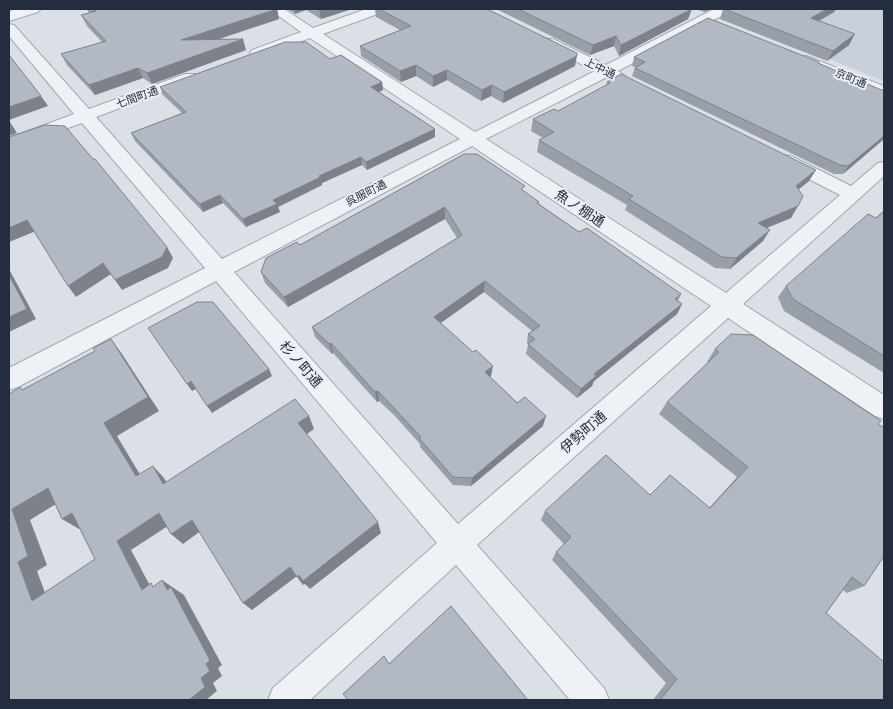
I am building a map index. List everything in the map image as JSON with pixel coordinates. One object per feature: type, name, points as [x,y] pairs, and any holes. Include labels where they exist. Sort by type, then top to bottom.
[{"type":"street","points":[[9,16],[33,9]]},
{"type":"street","name":"魚ノ棚通","points":[[275,9],[884,408]]},
{"type":"street","points":[[247,57],[378,9]]},
{"type":"street","points":[[685,11],[704,19]]},
{"type":"street","name":"呉服町通","points":[[9,380],[219,269],[607,71],[704,19],[723,17]]},
{"type":"street","name":"杉ノ町通","points":[[9,28],[592,700]]},
{"type":"street","name":"上中通","points":[[535,35],[633,84]]},
{"type":"street","name":"京町通","points":[[794,55],[884,91]]},
{"type":"street","name":"七間町通","points":[[9,144],[205,72]]},
{"type":"street","points":[[774,155],[852,194]]},
{"type":"street","name":"伊勢町通","points":[[285,700],[457,544],[884,167]]},
{"type":"shaded area","points":[[756,9],[884,9],[884,81],[741,24]]},
{"type":"building","points":[[93,9],[277,9],[181,40],[243,39],[147,73],[138,68],[89,85],[61,54],[106,41],[81,15],[96,11]]},
{"type":"building","points":[[379,9],[487,9],[577,53],[577,56],[504,92],[492,85],[482,90],[447,70],[433,76],[416,65],[400,71],[360,46],[411,26]]},
{"type":"building","points":[[518,9],[692,9],[621,45],[616,36],[593,45]]},
{"type":"building","points":[[724,9],[827,9],[811,18],[855,34],[833,51]]},
{"type":"building","points":[[708,18],[819,62],[884,91],[884,136],[848,166],[840,165],[635,68],[645,62],[634,57]]},
{"type":"building","points":[[285,42],[306,42],[330,59],[341,55],[382,82],[371,87],[435,129],[366,162],[361,157],[319,176],[321,177],[273,200],[277,204],[243,219],[220,195],[200,204],[131,133],[186,112],[160,87]]},
{"type":"building","points":[[9,55],[41,96],[9,107]]},
{"type":"building","points":[[621,74],[816,170],[796,186],[803,196],[798,206],[758,223],[770,230],[736,258],[722,257],[629,199],[633,196],[539,140],[554,132],[533,119],[554,109],[558,111],[610,83],[607,82]]},
{"type":"building","points":[[45,125],[65,126],[95,159],[167,247],[162,257],[115,280],[103,263],[68,286],[27,220],[9,228],[9,137]]},
{"type":"building","points":[[464,154],[477,154],[525,186],[521,189],[539,202],[537,203],[579,232],[587,228],[681,294],[675,299],[682,304],[594,374],[596,376],[581,389],[528,344],[535,339],[528,334],[540,326],[485,281],[434,317],[473,352],[476,350],[493,366],[485,372],[517,403],[525,397],[546,416],[472,478],[453,477],[419,438],[421,437],[378,391],[375,392],[331,343],[329,344],[312,327],[462,235],[445,207],[284,297],[261,272],[266,258],[297,242],[300,245]]},
{"type":"building","points":[[884,211],[884,356],[793,299],[786,286],[868,214],[876,218]]},
{"type":"building","points":[[9,275],[27,309],[9,317]]},
{"type":"building","points":[[197,302],[213,302],[269,369],[207,406],[191,381],[187,384],[148,328]]},
{"type":"building","points":[[731,334],[753,335],[881,421],[878,424],[884,428],[884,556],[864,586],[852,577],[826,613],[884,662],[884,700],[660,700],[677,679],[556,552],[571,537],[545,511],[606,455],[650,495],[670,475],[710,508],[748,467],[667,402],[719,352],[715,349]]},
{"type":"building","points":[[111,339],[148,397],[104,423],[136,476],[153,466],[163,484],[295,399],[309,416],[298,423],[378,522],[303,581],[299,575],[297,577],[290,567],[243,603],[192,520],[171,534],[159,513],[117,541],[142,590],[151,583],[153,587],[162,580],[167,590],[171,587],[210,660],[206,664],[210,671],[201,678],[205,687],[189,700],[9,700],[9,394],[20,387],[22,390],[95,351],[93,348]],"holes":[[[48,488],[62,519],[72,513],[95,559],[32,601],[18,562],[28,556],[12,509]]]},
{"type":"building","points":[[451,606],[528,700],[348,700],[343,694],[384,656],[389,664]]}]
